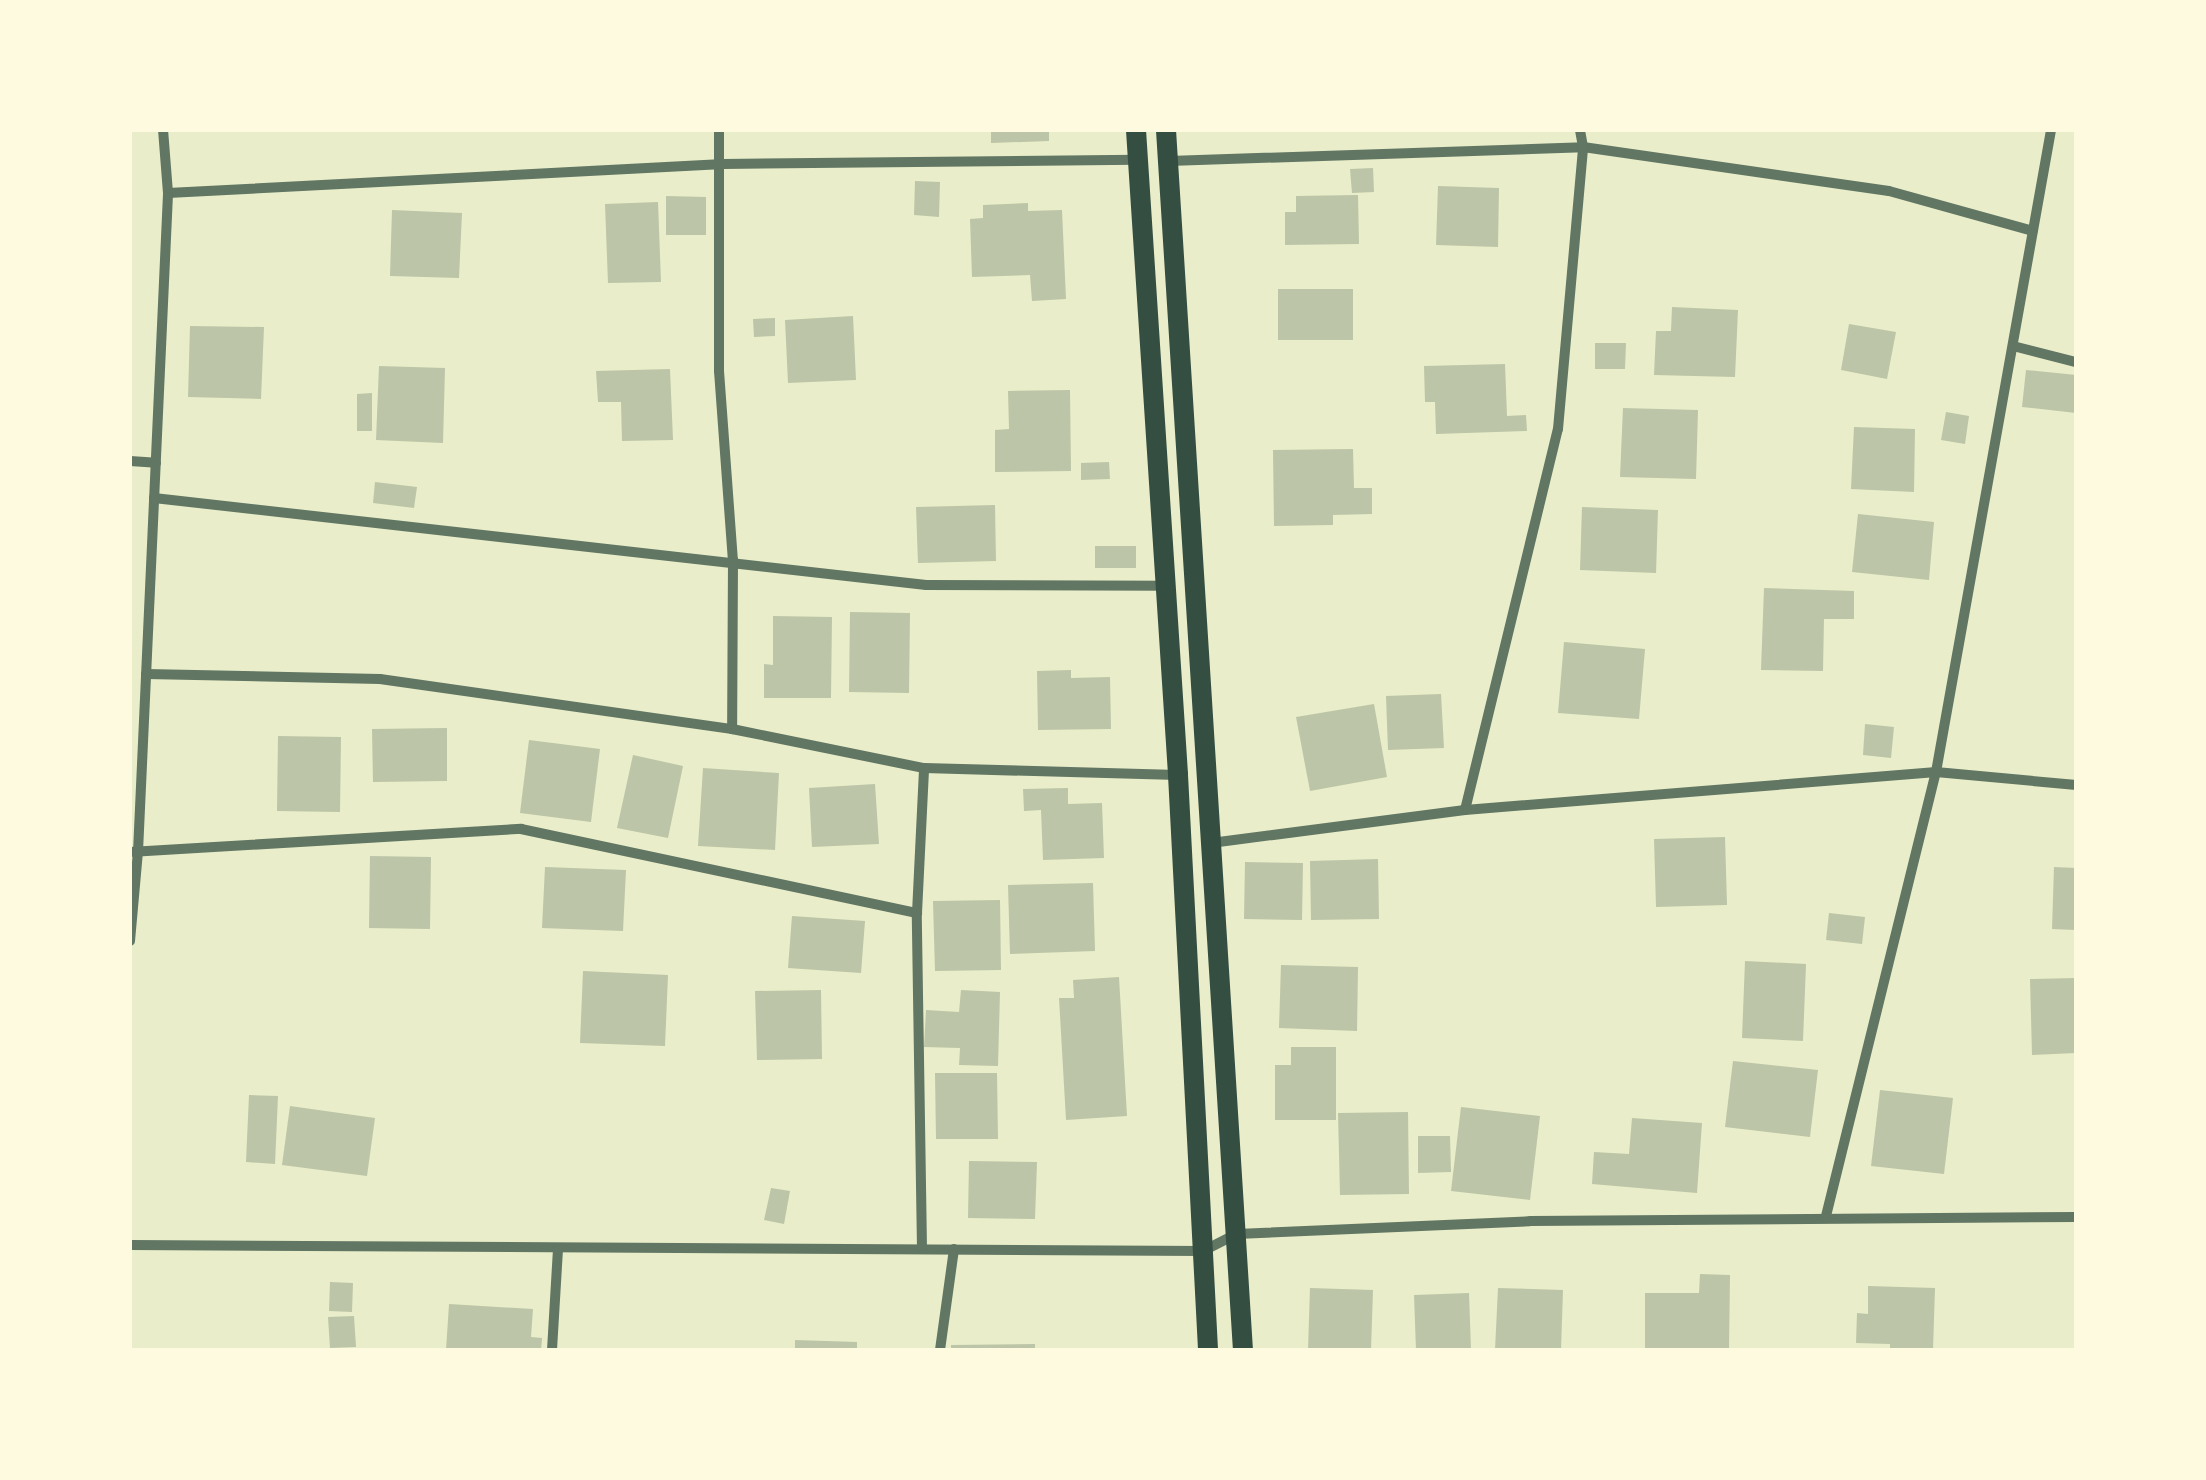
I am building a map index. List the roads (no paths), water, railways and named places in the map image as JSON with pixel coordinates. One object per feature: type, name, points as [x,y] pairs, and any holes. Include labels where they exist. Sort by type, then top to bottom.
[{"type":"main road","points":[[1136,130],[1178,775],[1208,1350]]},
{"type":"main road","points":[[1166,130],[1243,1350]]},
{"type":"street","points":[[130,941],[168,193],[163,130]]},
{"type":"street","points":[[719,130],[723,164],[719,371],[733,560],[732,729]]},
{"type":"street","points":[[1466,810],[1558,429],[1583,147],[1580,130]]},
{"type":"street","points":[[1826,1216],[1936,772],[2051,130]]},
{"type":"street","points":[[1168,162],[1583,147],[1889,191],[2033,231]]},
{"type":"street","points":[[168,193],[723,164],[1137,160]]},
{"type":"street","points":[[2013,346],[2076,362]]},
{"type":"street","points":[[130,461],[156,463]]},
{"type":"street","points":[[154,498],[926,584],[1166,586]]},
{"type":"street","points":[[146,674],[380,679],[732,729],[924,768],[1178,775]]},
{"type":"street","points":[[922,1249],[917,913],[924,768]]},
{"type":"street","points":[[1210,843],[1466,810],[1936,772],[2076,785]]},
{"type":"street","points":[[134,852],[521,829],[917,913]]},
{"type":"street","points":[[130,1244],[1204,1251],[1237,1234],[1530,1222],[1826,1216],[2076,1217]]},
{"type":"street","points":[[552,1350],[558,1248]]},
{"type":"street","points":[[940,1350],[954,1249]]}]
